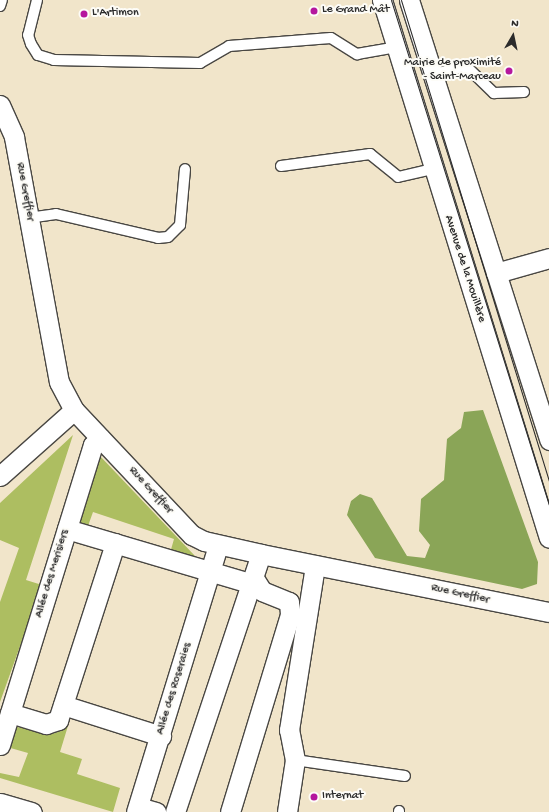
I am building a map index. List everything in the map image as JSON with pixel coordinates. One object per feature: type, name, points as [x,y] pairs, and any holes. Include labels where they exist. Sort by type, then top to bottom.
[{"type":"street","name":"Avenue de la Mouillère","points":[[382,0],[433,169],[549,538]]},
{"type":"street","points":[[409,0],[549,440]]},
{"type":"street","name":"Rue Greffier","points":[[0,105],[14,137],[59,382],[74,410],[192,535],[218,545],[549,612]]},
{"type":"street","points":[[496,273],[549,259]]},
{"type":"street","points":[[0,476],[74,410]]},
{"type":"street","name":"Allée des Merisiers","points":[[0,745],[94,445],[100,438]]},
{"type":"street","points":[[67,529],[211,572],[252,582],[262,591],[289,602],[290,614],[230,812]]},
{"type":"street","points":[[10,713],[52,724],[58,720],[115,543]]},
{"type":"street","name":"Allée des Roseraies","points":[[143,810],[161,736],[218,545]]},
{"type":"street","points":[[175,812],[261,554]]},
{"type":"street","points":[[287,812],[294,760],[289,730],[315,565]]},
{"type":"street","points":[[63,705],[161,736]]},
{"type":"street","points":[[0,803],[32,812]]},
{"type":"lane","points":[[0,6],[2,0]]},
{"type":"lane","points":[[37,0],[28,35],[31,44],[38,55],[54,60],[200,63],[229,46],[331,38],[356,54],[396,47]]},
{"type":"lane","points":[[433,75],[455,68],[469,69],[494,92],[524,92]]},
{"type":"lane","points":[[281,166],[370,154],[398,177],[433,169]]},
{"type":"lane","points":[[28,218],[56,214],[158,238],[168,237],[180,225],[185,169]]},
{"type":"lane","points":[[294,760],[405,776]]},
{"type":"green space","points":[[483,410],[538,562],[537,584],[522,589],[375,558],[347,515],[351,501],[360,494],[372,498],[407,556],[425,558],[430,545],[419,531],[421,499],[444,480],[447,439],[461,428],[464,412]]},
{"type":"green space","points":[[73,435],[26,580],[42,585],[0,702],[0,602],[19,548],[0,540],[0,503]]},
{"type":"green space","points":[[99,455],[195,556],[195,559],[170,553],[174,539],[93,512],[88,526],[77,520]]},
{"type":"green space","points":[[71,716],[60,752],[82,759],[77,774],[120,788],[113,812],[0,778],[0,773],[19,777],[28,753],[7,747],[13,730],[17,727],[52,734],[61,731]]},
{"type":"tram line","points":[[391,0],[549,505]]},
{"type":"tram line","points":[[401,0],[549,481]]},
{"type":"place","name":"Le Grand Mât","points":[[314,11]]},
{"type":"place","name":"L'Artimon","points":[[84,14]]},
{"type":"place","name":"Mairie de proximité - Saint-Marceau","points":[[509,71]]},
{"type":"place","name":"Internat","points":[[314,797]]}]
